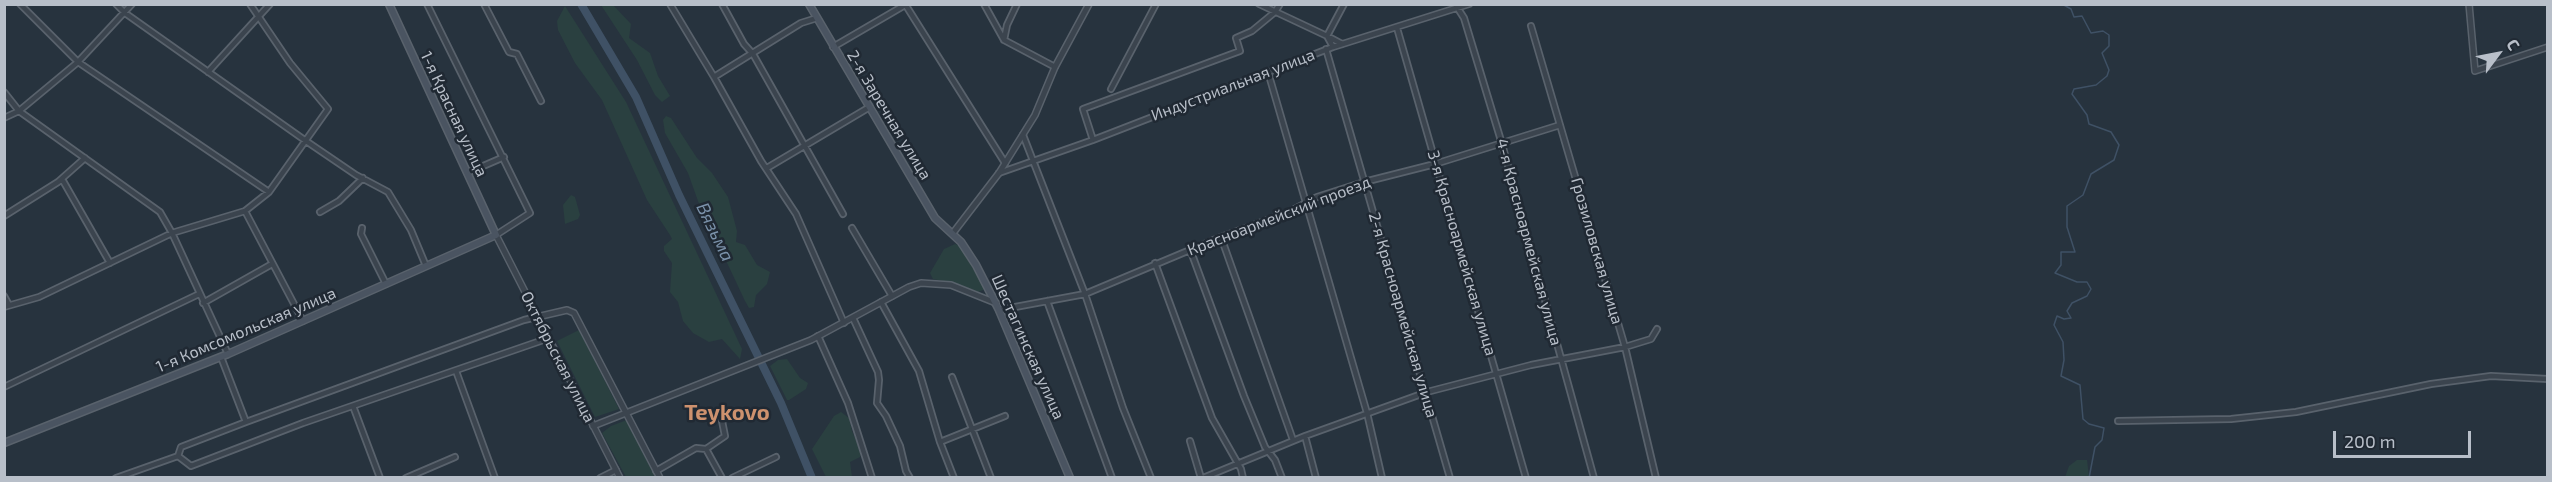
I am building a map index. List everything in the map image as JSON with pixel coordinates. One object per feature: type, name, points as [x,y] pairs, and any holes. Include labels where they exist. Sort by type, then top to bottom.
[{"type":"main road","name":"1-я Красная улица","points":[[389,4],[496,235]]},
{"type":"main road","name":"2-я Заречная улица","points":[[809,4],[868,108],[935,218],[953,233]]},
{"type":"main road","name":"Шестагинская улица","points":[[953,233],[971,257],[996,303],[1070,477]]},
{"type":"main road","name":"1-я Комсомольская улица","points":[[4,443],[221,357],[496,235]]},
{"type":"street","points":[[20,4],[78,62],[269,192]]},
{"type":"street","points":[[116,4],[125,13],[306,141],[381,187],[395,202],[411,230],[426,266]]},
{"type":"street","points":[[4,118],[19,111],[78,62],[132,4]]},
{"type":"street","points":[[4,296],[7,306],[39,297],[172,233],[245,211],[269,192],[328,109],[290,63],[250,4]]},
{"type":"street","points":[[208,72],[270,4]]},
{"type":"street","points":[[427,4],[530,213],[496,235]]},
{"type":"street","points":[[484,4],[509,52],[517,54],[541,101]]},
{"type":"street","points":[[670,4],[714,76],[761,161],[796,214],[844,323]]},
{"type":"street","points":[[722,4],[744,44],[753,54],[843,214]]},
{"type":"street","points":[[984,4],[1004,40],[1056,67]]},
{"type":"street","points":[[1004,40],[1007,25],[1017,4]]},
{"type":"street","points":[[953,233],[999,173],[1035,115],[1056,67],[1089,4]]},
{"type":"street","points":[[1111,89],[1156,4]]},
{"type":"street","points":[[1259,4],[1342,44]]},
{"type":"street","points":[[1093,140],[1083,109],[1240,51],[1236,38],[1252,32],[1275,12],[1280,4]]},
{"type":"street","points":[[1328,36],[1344,4]]},
{"type":"street","name":"Индустриальная улица","points":[[999,173],[1093,140],[1326,49],[1469,4]]},
{"type":"street","points":[[2469,4],[2475,71],[2547,47]]},
{"type":"street","points":[[833,47],[905,5],[1005,163]]},
{"type":"street","name":"4-я Красноармейская улица","points":[[1457,6],[1464,18],[1502,144],[1594,477]]},
{"type":"street","points":[[714,76],[801,23],[816,18]]},
{"type":"street","name":"Грозиловская улица","points":[[1531,26],[1625,347],[1656,477]]},
{"type":"street","name":"3-я Красноармейская улица","points":[[1397,28],[1526,477]]},
{"type":"street","points":[[1328,36],[1333,47]]},
{"type":"street","name":"2-я Красноармейская улица","points":[[1326,49],[1450,477]]},
{"type":"street","points":[[1268,72],[1367,413],[1382,477]]},
{"type":"street","points":[[4,92],[19,111],[160,212],[228,354]]},
{"type":"street","points":[[767,168],[868,108]]},
{"type":"street","name":"Красноармейский проезд","points":[[999,310],[1085,294],[1190,249],[1364,182],[1435,164],[1560,125]]},
{"type":"street","points":[[1023,135],[1085,294],[1123,408],[1151,477]]},
{"type":"street","points":[[467,173],[504,157]]},
{"type":"street","points":[[4,216],[62,179],[86,158]]},
{"type":"street","points":[[320,212],[339,201],[363,178]]},
{"type":"street","points":[[62,179],[110,263]]},
{"type":"street","points":[[245,211],[303,321]]},
{"type":"street","points":[[362,228],[361,234],[386,284]]},
{"type":"street","points":[[852,228],[891,296]]},
{"type":"street","name":"Октябрьская улица","points":[[496,235],[620,477]]},
{"type":"street","points":[[1221,237],[1293,440]]},
{"type":"street","points":[[1190,249],[1220,334],[1268,451],[1275,460],[1282,477]]},
{"type":"street","points":[[203,303],[272,264]]},
{"type":"street","points":[[1155,264],[1212,418],[1243,477]]},
{"type":"street","points":[[593,426],[818,336],[891,296],[921,283],[951,285],[996,303]]},
{"type":"street","points":[[977,294],[989,289]]},
{"type":"street","points":[[4,387],[199,294]]},
{"type":"street","points":[[1047,301],[1112,477]]},
{"type":"street","points":[[881,302],[919,371],[940,442],[954,477]]},
{"type":"street","name":"Октябрьская улица","points":[[537,317],[571,311],[660,477]]},
{"type":"street","points":[[178,456],[181,447],[537,317]]},
{"type":"street","points":[[853,318],[878,372],[877,403],[886,416],[900,446],[910,477]]},
{"type":"street","points":[[1191,441],[1202,477],[1293,440],[1426,392],[1561,358],[1625,347],[1651,339],[1656,329]]},
{"type":"street","points":[[818,336],[848,402],[872,477]]},
{"type":"street","points":[[178,456],[191,466],[353,406],[549,338]]},
{"type":"street","points":[[221,357],[246,422]]},
{"type":"street","points":[[456,371],[495,477]]},
{"type":"street","points":[[2118,421],[2242,418],[2296,412],[2431,384],[2491,376],[2547,379]]},
{"type":"street","points":[[952,377],[991,477]]},
{"type":"street","points":[[353,406],[380,477]]},
{"type":"street","points":[[656,471],[696,448],[706,448],[725,436],[721,416]]},
{"type":"street","points":[[940,442],[1005,416]]},
{"type":"street","points":[[1305,436],[1316,477]]},
{"type":"street","points":[[706,448],[722,477]]},
{"type":"street","points":[[116,477],[178,456]]},
{"type":"street","points":[[406,477],[455,457]]},
{"type":"street","points":[[732,477],[776,457]]},
{"type":"street","points":[[600,477],[616,470]]},
{"type":"green space","points":[[601,5],[613,5],[631,24],[629,38],[650,53],[658,76],[670,96],[662,102],[655,95],[637,60]]},
{"type":"green space","points":[[565,6],[626,102],[742,349],[740,359],[722,339],[709,342],[693,333],[683,321],[678,302],[670,292],[672,263],[664,251],[664,246],[672,239],[647,200],[602,100],[575,63],[558,30],[557,21]]},
{"type":"green space","points":[[666,116],[671,118],[697,158],[712,173],[728,197],[737,231],[736,242],[745,245],[757,265],[770,272],[767,284],[756,295],[754,307],[749,308],[745,301],[698,201],[688,173],[665,133],[663,120]]},
{"type":"green space","points":[[571,195],[575,197],[580,215],[578,219],[565,224],[563,205]]},
{"type":"green space","points":[[955,244],[960,246],[983,286],[983,290],[978,292],[964,286],[933,279],[930,273],[944,249]]},
{"type":"green space","points":[[579,330],[619,409],[595,417],[557,341]]},
{"type":"green space","points":[[787,359],[800,378],[808,383],[806,389],[789,400],[770,366],[778,360]]},
{"type":"green space","points":[[841,412],[849,418],[861,452],[860,457],[850,462],[852,477],[826,477],[812,449],[834,416]]},
{"type":"green space","points":[[627,420],[655,477],[626,477],[602,433],[611,426]]},
{"type":"green space","points":[[2077,460],[2087,460],[2089,477],[2065,477],[2069,466]]},
{"type":"waterway","name":"Вязьма","points":[[581,4],[636,97],[679,195],[781,403],[812,478]]},
{"type":"waterway","points":[[2062,4],[2071,9],[2074,17],[2082,16],[2091,33],[2103,31],[2109,35],[2109,46],[2102,53],[2109,70],[2107,76],[2096,85],[2074,89],[2072,94],[2087,115],[2089,124],[2111,132],[2119,145],[2114,160],[2091,174],[2083,195],[2067,206],[2067,227],[2075,252],[2061,252],[2061,265],[2055,273],[2077,282],[2087,282],[2091,289],[2087,296],[2072,303],[2067,311],[2071,318],[2064,319],[2057,316],[2054,325],[2063,342],[2064,360],[2061,376],[2080,385],[2083,419],[2089,424],[2104,428],[2102,440],[2095,447],[2089,478]]},
{"type":"district","name":"Teykovo","points":[[727,413]]}]
